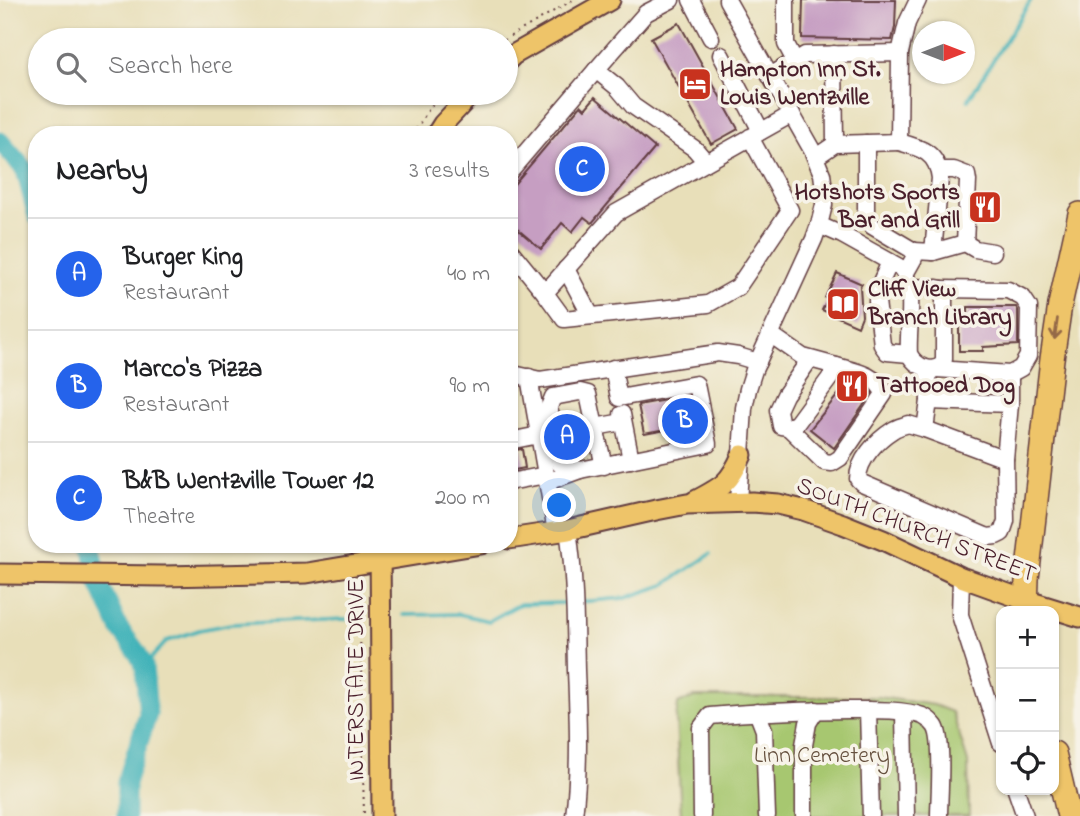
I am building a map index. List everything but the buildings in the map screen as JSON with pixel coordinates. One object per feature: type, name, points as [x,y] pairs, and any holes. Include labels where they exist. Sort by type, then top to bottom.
[{"type":"highway","points":[[1026,606],[1052,359],[1060,305],[1080,214]]},
{"type":"highway","points":[[1059,774],[1069,816]]},
{"type":"main road","points":[[518,52],[610,0]]},
{"type":"main road","points":[[442,126],[461,105]]},
{"type":"main road","points":[[687,505],[726,482],[734,474],[742,455]]},
{"type":"main road","name":"SOUTH CHURCH STREET","points":[[518,538],[687,505],[738,502],[778,504],[803,510],[883,540],[1026,606]]},
{"type":"main road","points":[[9,574],[163,576],[307,573],[380,553]]},
{"type":"main road","name":"INTERSTATE DRIVE","points":[[380,553],[382,816]]},
{"type":"main road","name":"SOUTH CHURCH STREET","points":[[1059,613],[1080,617]]},
{"type":"street","points":[[518,161],[646,13],[671,0]]},
{"type":"street","points":[[691,0],[711,38]]},
{"type":"street","points":[[518,261],[564,318],[708,304],[738,287],[808,216],[824,205],[822,174],[816,157],[727,0]]},
{"type":"street","points":[[786,0],[786,44],[795,61]]},
{"type":"street","points":[[899,142],[900,53],[907,23],[918,0]]},
{"type":"street","points":[[771,76],[805,55],[900,53]]},
{"type":"street","points":[[835,54],[835,144]]},
{"type":"street","points":[[721,55],[756,134],[808,216],[814,239],[748,389],[744,408],[738,502]]},
{"type":"street","points":[[596,70],[617,87],[633,106],[695,149],[706,162]]},
{"type":"street","points":[[545,293],[616,213],[792,114]]},
{"type":"street","points":[[816,157],[835,144],[899,142],[929,153],[939,170],[940,178],[933,252]]},
{"type":"street","points":[[866,143],[866,211],[872,226],[914,251],[933,252],[965,243],[975,249],[993,252]]},
{"type":"street","points":[[939,170],[954,170],[967,175],[965,243]]},
{"type":"street","points":[[808,216],[901,268],[907,280],[942,289],[1008,290],[1023,298],[1029,307],[1028,356],[1021,368],[1010,374],[929,368],[912,361],[909,354],[907,280],[914,251]]},
{"type":"street","points":[[890,262],[880,284],[877,301],[882,345],[887,352],[909,354]]},
{"type":"street","points":[[566,270],[591,316]]},
{"type":"street","points":[[929,368],[943,364],[944,359],[942,289]]},
{"type":"street","points":[[771,334],[803,357],[869,376],[881,386],[884,394],[832,463],[824,462],[788,427]]},
{"type":"street","points":[[518,382],[718,353],[758,362]]},
{"type":"street","points":[[810,359],[778,410],[781,426],[796,424],[836,366]]},
{"type":"street","points":[[613,368],[631,460]]},
{"type":"street","points":[[925,429],[929,401],[929,368]]},
{"type":"street","points":[[1005,459],[908,424],[893,430],[873,448],[858,469],[858,479],[988,537],[1002,533],[1006,521],[1005,459],[1010,374]]},
{"type":"street","points":[[518,376],[529,380]]},
{"type":"street","points":[[529,380],[546,478],[573,564],[579,756],[574,816]]},
{"type":"street","points":[[518,481],[546,478],[708,444],[696,384],[619,398]]},
{"type":"street","points":[[580,470],[560,464],[549,407],[553,397],[580,392],[588,394],[604,466]]},
{"type":"street","points":[[929,401],[1010,404]]},
{"type":"street","points":[[596,427],[623,422]]},
{"type":"street","points":[[518,439],[539,435]]},
{"type":"street","points":[[961,577],[960,615],[997,732]]},
{"type":"street","points":[[804,816],[804,745],[808,723],[816,710]]},
{"type":"street","points":[[702,816],[701,728],[710,716],[816,710],[868,710],[926,717],[937,728],[940,745],[939,816]]},
{"type":"street","points":[[868,710],[871,816]]},
{"type":"street","points":[[757,712],[764,730],[767,816]]},
{"type":"street","points":[[904,713],[906,816]]},
{"type":"street","points":[[1018,795],[1025,816]]},
{"type":"path","points":[[518,32],[573,0]]},
{"type":"path","points":[[418,126],[432,105]]},
{"type":"path","points":[[360,593],[364,816]]},
{"type":"green space","name":"Linn Cemetery","points":[[694,697],[878,697],[934,705],[952,712],[968,762],[969,816],[681,816],[676,718],[678,704]]},
{"type":"waterway","points":[[968,100],[1031,0]]},
{"type":"waterway","points":[[0,141],[25,170],[28,182]]},
{"type":"waterway","points":[[93,553],[99,583],[119,628],[144,666],[148,714],[126,783],[126,816]]},
{"type":"waterway","points":[[578,602],[625,598],[664,585],[711,554]]},
{"type":"waterway","points":[[404,615],[459,614],[489,621],[520,604],[570,603]]},
{"type":"waterway","points":[[144,666],[167,641],[199,630],[231,624],[346,619]]},
{"type":"place","name":"Hampton Inn St. Louis Wentzville","points":[[695,84]]},
{"type":"place","name":"B&B Wentzville Tower 12","points":[[582,169]]},
{"type":"place","name":"Hotshots Sports Bar and Grill","points":[[985,207]]},
{"type":"place","name":"Cliff View Branch Library","points":[[843,304]]},
{"type":"place","name":"Tattooed Dog","points":[[852,386]]},
{"type":"place","name":"Marco's Pizza","points":[[685,421]]},
{"type":"place","name":"Burger King","points":[[567,437]]}]
